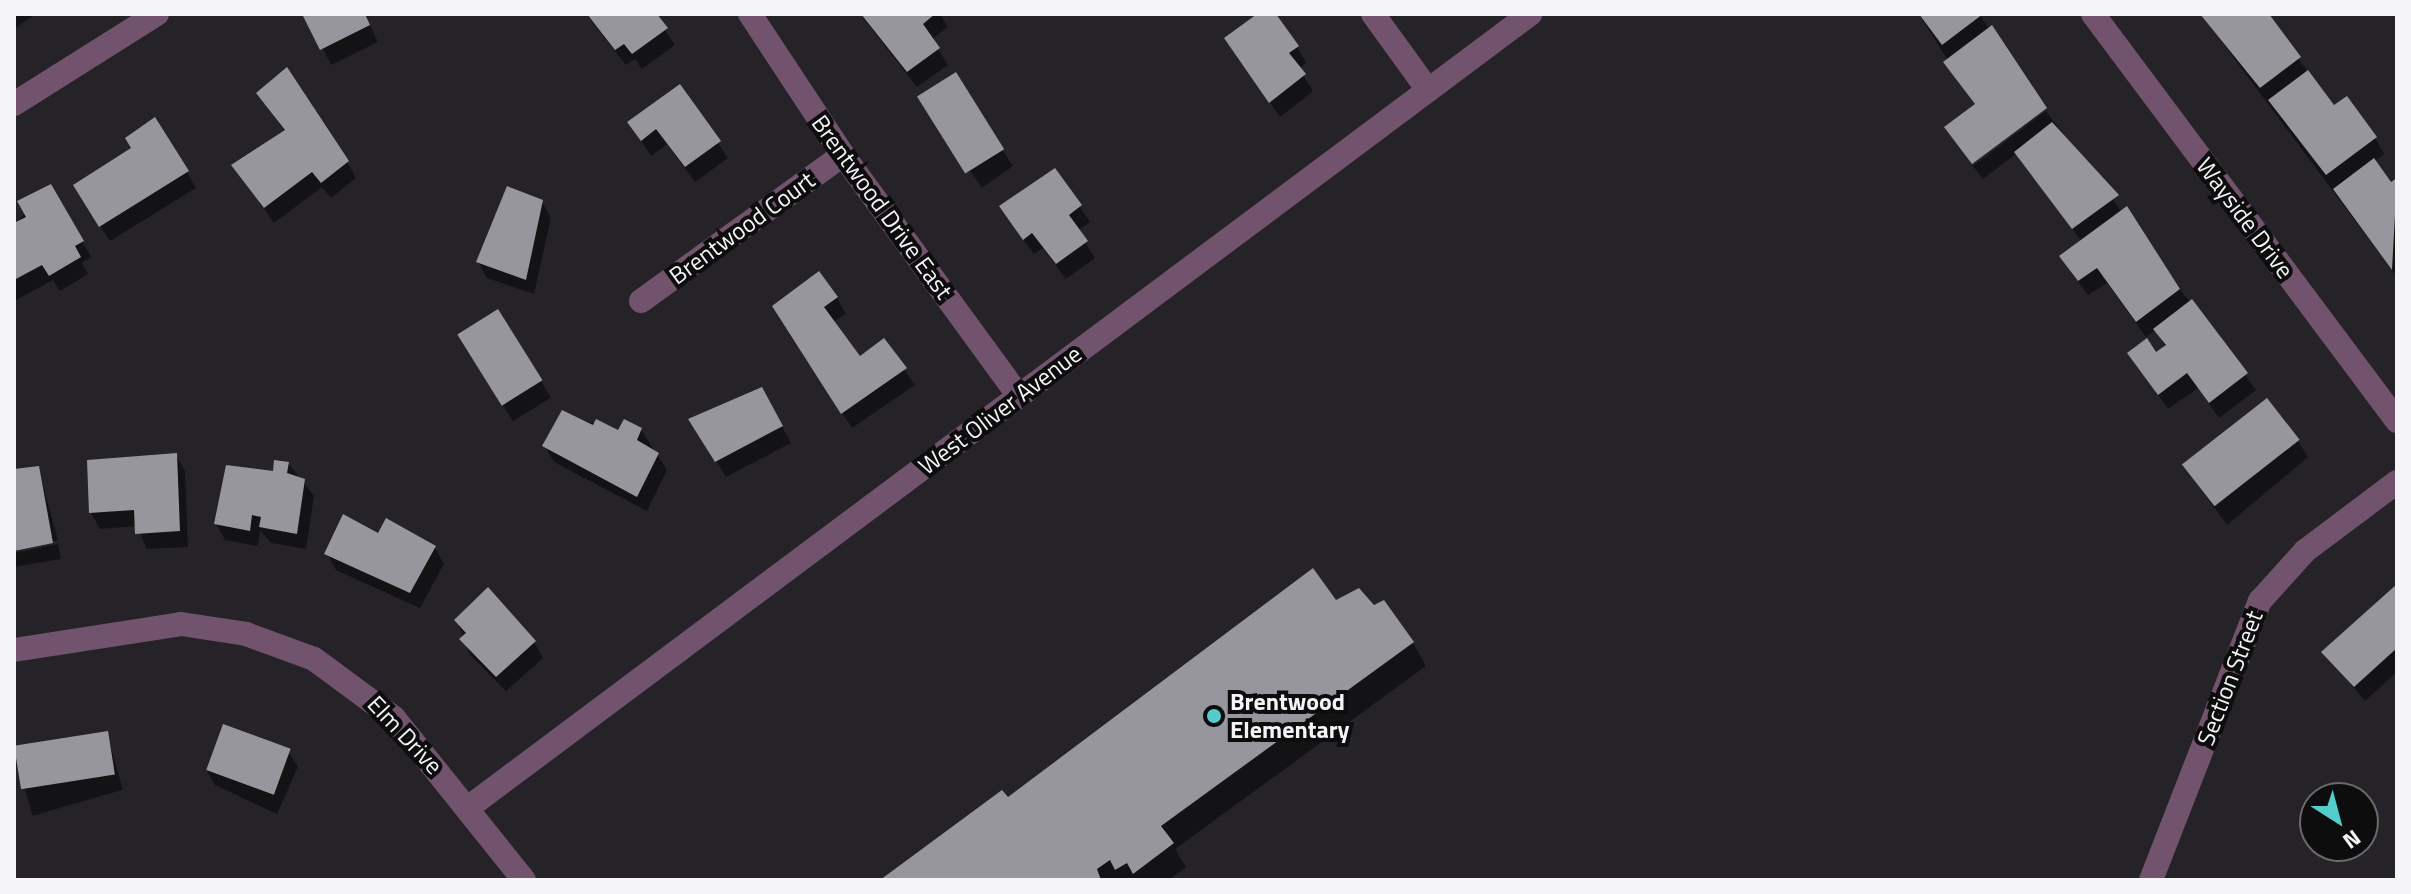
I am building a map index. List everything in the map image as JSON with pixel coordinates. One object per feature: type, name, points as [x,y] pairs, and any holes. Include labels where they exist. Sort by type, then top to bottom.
[{"type":"street","points":[[14,104],[157,14]]},
{"type":"street","name":"Brentwood Drive East","points":[[750,14],[843,155],[1019,396]]},
{"type":"street","points":[[1373,14],[1428,90]]},
{"type":"street","name":"West Oliver Avenue","points":[[469,807],[1530,14]]},
{"type":"street","name":"Wayside Drive","points":[[2093,14],[2397,421]]},
{"type":"street","name":"Brentwood Court","points":[[641,301],[843,155]]},
{"type":"street","name":"Section Street","points":[[2151,880],[2260,601],[2305,551],[2397,482]]},
{"type":"street","name":"Elm Drive","points":[[14,650],[181,624],[283,646],[375,699],[469,807],[524,880]]},
{"type":"building","points":[[302,14],[365,14],[370,25],[320,50]]},
{"type":"building","points":[[587,14],[657,14],[668,28],[632,54],[624,44],[615,50]]},
{"type":"building","points":[[861,14],[935,14],[923,24],[940,48],[907,72]]},
{"type":"building","points":[[1257,14],[1276,14],[1299,46],[1289,53],[1306,74],[1269,103],[1224,38]]},
{"type":"building","points":[[1919,14],[1983,14],[1942,45]]},
{"type":"building","points":[[2200,14],[2269,14],[2301,57],[2260,88]]},
{"type":"building","points":[[1992,25],[2047,108],[1972,164],[1944,127],[1975,104],[1943,62]]},
{"type":"building","points":[[287,67],[349,161],[321,183],[312,172],[264,208],[231,165],[285,130],[256,93]]},
{"type":"building","points":[[2308,70],[2334,105],[2347,96],[2377,137],[2326,175],[2268,100]]},
{"type":"building","points":[[956,72],[1004,149],[965,174],[917,96]]},
{"type":"building","points":[[680,84],[721,141],[685,167],[656,129],[641,141],[627,122]]},
{"type":"building","points":[[155,117],[189,171],[99,227],[73,185],[131,148],[125,138]]},
{"type":"building","points":[[2052,122],[2119,195],[2072,229],[2014,152]]},
{"type":"building","points":[[2374,158],[2391,182],[2397,178],[2392,270],[2333,189]]},
{"type":"building","points":[[1055,168],[1082,205],[1069,215],[1088,241],[1056,264],[1032,233],[1023,240],[999,206]]},
{"type":"building","points":[[51,184],[84,241],[75,246],[81,257],[49,276],[42,265],[14,280],[14,223],[26,217],[17,201]]},
{"type":"building","points":[[507,186],[543,200],[526,280],[476,262]]},
{"type":"building","points":[[2127,206],[2180,289],[2136,322],[2097,268],[2078,281],[2059,256]]},
{"type":"building","points":[[819,271],[838,297],[824,307],[860,356],[884,338],[907,368],[841,414],[772,306]]},
{"type":"building","points":[[2192,299],[2248,373],[2209,403],[2187,373],[2158,395],[2127,353],[2147,338],[2156,352],[2166,345],[2153,329]]},
{"type":"building","points":[[498,309],[543,380],[502,406],[457,334]]},
{"type":"building","points":[[762,387],[783,426],[715,462],[688,419]]},
{"type":"building","points":[[2267,398],[2300,440],[2215,506],[2182,464]]},
{"type":"building","points":[[562,410],[593,425],[596,419],[618,430],[624,419],[642,428],[637,440],[659,453],[637,497],[542,446]]},
{"type":"building","points":[[177,453],[180,531],[135,534],[134,510],[89,513],[87,460]]},
{"type":"building","points":[[274,460],[289,462],[287,473],[305,479],[297,534],[259,527],[261,517],[252,515],[250,531],[214,524],[226,465],[273,471]]},
{"type":"building","points":[[39,466],[53,543],[14,551],[14,469]]},
{"type":"building","points":[[343,514],[378,533],[386,518],[436,546],[410,593],[324,554]]},
{"type":"building","name":"Brentwood Elementary","points":[[1313,568],[1336,600],[1359,588],[1374,605],[1384,600],[1414,642],[1161,826],[1174,843],[1133,874],[1127,863],[1115,870],[1110,860],[1097,869],[1101,880],[880,880],[1002,790],[1008,797]]},
{"type":"building","points":[[2397,584],[2397,648],[2354,687],[2321,652]]},
{"type":"building","points":[[488,587],[536,641],[496,677],[459,639],[466,633],[454,620]]},
{"type":"building","points":[[223,724],[291,749],[274,795],[206,770]]},
{"type":"building","points":[[108,731],[115,774],[21,789],[14,746]]},
{"type":"place","name":"Brentwood Elementary","points":[[1214,716]]}]
